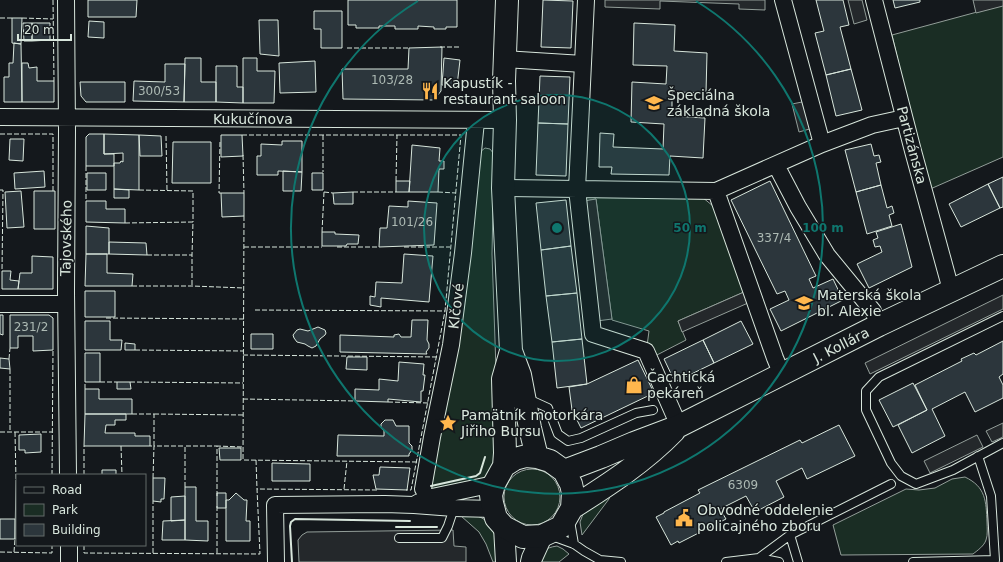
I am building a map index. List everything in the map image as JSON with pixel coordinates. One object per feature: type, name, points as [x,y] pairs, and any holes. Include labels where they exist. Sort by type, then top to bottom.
[{"type":"main road","points":[[507,0],[504,81],[506,120],[504,188],[511,351],[520,376],[537,457]]},
{"type":"main road","name":"J. Kollára","points":[[564,471],[679,426],[879,325],[1003,266]]},
{"type":"main road","points":[[504,466],[515,459],[526,456],[537,457],[550,461],[564,471],[571,484],[573,494],[570,512],[561,527],[544,535],[523,537],[498,518],[491,496],[494,484],[504,466],[503,379],[511,351]]},
{"type":"main road","name":"J. Kollára","points":[[570,512],[616,480],[655,450],[679,426]]},
{"type":"street","name":"Tajovského","points":[[66,0],[66,304],[68,474]]},
{"type":"street","points":[[586,0],[577,189],[593,334],[646,351],[679,426]]},
{"type":"street","points":[[783,0],[822,144]]},
{"type":"street","name":"Partizánska","points":[[874,0],[904,118],[951,290]]},
{"type":"street","points":[[505,59],[583,64]]},
{"type":"street","name":"Kukučínova","points":[[0,117],[506,120]]},
{"type":"street","points":[[504,188],[716,191],[822,144],[872,125],[904,118]]},
{"type":"street","name":"Klčové","points":[[423,489],[451,345],[463,253],[476,121]]},
{"type":"street","points":[[776,165],[798,207],[827,255],[873,311],[879,325]]},
{"type":"street","points":[[716,191],[782,375]]},
{"type":"street","points":[[0,304],[66,304]]},
{"type":"street","points":[[414,505],[432,497],[494,484]]},
{"type":"street","points":[[276,562],[275,505],[414,505],[454,508],[498,518],[506,562]]},
{"type":"street","points":[[531,562],[544,535]]},
{"type":"street","points":[[69,546],[69,562]]},
{"type":"lane","points":[[1003,316],[879,377],[866,391],[866,410],[891,463],[901,476],[916,484],[953,470],[1003,443]]},
{"type":"lane","points":[[524,398],[548,408],[558,434],[568,441],[581,438],[636,413],[653,410]]},
{"type":"lane","points":[[913,562],[995,561],[991,496],[978,456]]},
{"type":"lane","points":[[759,558],[790,535],[891,484]]},
{"type":"lane","points":[[399,538],[442,538],[454,508]]},
{"type":"lane","points":[[570,512],[570,523],[574,544]]},
{"type":"lane","points":[[544,535],[574,544],[600,560],[621,562]]},
{"type":"lane","points":[[790,535],[798,562]]},
{"type":"lane","points":[[726,562],[759,558],[779,562]]},
{"type":"green space","points":[[1003,5],[1003,157],[928,190],[892,35]]},
{"type":"green space","points":[[485,148],[490,149],[494,154],[492,254],[499,456],[487,476],[480,482],[427,492],[460,337],[467,283],[479,155]]},
{"type":"green space","points":[[592,193],[702,197],[713,206],[744,292],[678,321],[686,340],[653,357],[647,346],[649,331],[612,320],[596,199],[584,201],[584,198]]},
{"type":"green space","points":[[532,469],[547,474],[555,482],[560,497],[555,512],[547,520],[532,525],[517,520],[509,512],[504,497],[509,482],[517,474]]},
{"type":"green space","points":[[965,477],[977,485],[981,490],[984,495],[986,508],[987,538],[982,546],[973,554],[841,555],[833,525],[906,489],[919,490],[935,488],[952,479]]},
{"type":"green space","points":[[610,496],[582,535],[580,522],[583,514]]},
{"type":"green space","points":[[468,514],[477,516],[490,524],[496,537],[500,562],[493,562],[486,544],[479,532],[461,516]]},
{"type":"green space","points":[[557,546],[569,554],[559,562],[538,562],[544,551]]},
{"type":"shaded area","points":[[605,0],[765,0],[765,10],[739,9],[739,4],[660,1],[660,9],[605,7]]},
{"type":"shaded area","points":[[848,0],[862,0],[867,20],[854,24]]},
{"type":"shaded area","points":[[973,0],[1003,0],[1003,6],[976,13]]},
{"type":"shaded area","points":[[807,101],[813,128],[799,132],[792,104]]},
{"type":"shaded area","points":[[596,199],[612,319],[597,321],[584,201]]},
{"type":"shaded area","points":[[744,292],[748,303],[682,332],[678,321]]},
{"type":"shaded area","points":[[1003,295],[1003,309],[870,374],[865,363]]},
{"type":"shaded area","points":[[1003,423],[1003,437],[992,442],[986,431]]},
{"type":"shaded area","points":[[977,435],[983,447],[930,473],[924,461]]},
{"type":"shaded area","points":[[453,530],[454,546],[466,547],[466,562],[299,562],[298,540],[307,532]]},
{"type":"building","points":[[88,0],[137,0],[136,17],[88,17]]},
{"type":"building","points":[[348,0],[457,0],[457,27],[446,27],[446,29],[434,29],[434,27],[418,26],[418,29],[395,29],[395,26],[356,28],[356,25],[348,25]]},
{"type":"building","points":[[543,0],[573,1],[571,48],[541,47]]},
{"type":"building","points":[[816,0],[843,0],[849,25],[840,27],[851,69],[826,75],[815,33],[824,31]]},
{"type":"building","points":[[893,0],[920,0],[920,2],[895,8]]},
{"type":"building","points":[[314,11],[342,11],[342,48],[321,48],[321,29],[314,29]]},
{"type":"building","points":[[12,18],[22,18],[21,44],[12,43]]},
{"type":"building","points":[[259,20],[278,20],[279,56],[260,54]]},
{"type":"building","points":[[89,21],[104,22],[104,38],[88,37]]},
{"type":"building","points":[[23,23],[32,23],[32,41],[24,41]]},
{"type":"building","points":[[32,23],[50,23],[50,40],[32,41]]},
{"type":"building","points":[[634,23],[675,25],[674,51],[707,53],[706,93],[672,92],[672,116],[705,118],[703,158],[670,156],[669,175],[611,174],[612,167],[599,167],[600,133],[614,134],[613,147],[663,149],[664,124],[631,122],[632,82],[666,84],[667,66],[633,65]]},
{"type":"building","points":[[14,43],[21,44],[22,102],[4,102],[4,77],[9,77],[9,63],[13,63]]},
{"type":"building","points":[[442,47],[441,91],[434,100],[343,99],[342,69],[408,69],[409,48]]},
{"type":"building","points":[[185,58],[201,58],[201,82],[216,82],[216,102],[184,102]]},
{"type":"building","points":[[243,58],[257,58],[257,71],[275,71],[274,103],[243,103]]},
{"type":"building","points":[[444,58],[460,60],[457,86],[442,85]]},
{"type":"building","points":[[315,61],[316,92],[280,93],[279,63]]},
{"type":"building","points":[[22,63],[28,63],[29,68],[37,67],[37,81],[54,81],[54,102],[22,102]]},
{"type":"building","points":[[165,64],[185,64],[184,102],[133,101],[134,81],[165,82]]},
{"type":"building","points":[[216,66],[237,66],[237,87],[243,87],[243,103],[216,102]]},
{"type":"building","points":[[851,69],[862,110],[836,116],[826,75]]},
{"type":"building","points":[[540,76],[570,77],[568,124],[538,123]]},
{"type":"building","points":[[80,82],[125,82],[125,102],[86,102],[81,96]]},
{"type":"building","points":[[538,123],[568,124],[566,176],[536,175]]},
{"type":"building","points":[[89,134],[104,134],[104,154],[114,154],[114,166],[86,166],[86,137]]},
{"type":"building","points":[[104,134],[139,135],[139,190],[114,189],[114,163],[120,163],[121,161],[123,162],[123,153],[104,154]]},
{"type":"building","points":[[139,135],[161,136],[162,156],[140,156]]},
{"type":"building","points":[[221,135],[242,135],[243,156],[221,157]]},
{"type":"building","points":[[10,139],[24,139],[23,161],[9,160]]},
{"type":"building","points":[[282,141],[302,141],[302,172],[278,171],[278,175],[257,175],[257,156],[261,156],[261,144],[282,145]]},
{"type":"building","points":[[173,142],[211,142],[211,183],[172,183]]},
{"type":"building","points":[[871,144],[874,156],[879,155],[881,162],[876,163],[881,185],[856,192],[845,150]]},
{"type":"building","points":[[412,145],[440,148],[439,161],[444,161],[444,169],[439,169],[438,192],[409,192]]},
{"type":"building","points":[[44,171],[45,187],[15,189],[14,173]]},
{"type":"building","points":[[283,171],[302,172],[301,191],[283,191]]},
{"type":"building","points":[[87,173],[106,173],[106,190],[87,190]]},
{"type":"building","points":[[312,173],[323,173],[323,190],[312,190]]},
{"type":"building","points":[[1003,177],[1003,207],[1000,208],[988,184]]},
{"type":"building","points":[[396,181],[410,181],[409,192],[396,192]]},
{"type":"building","points":[[770,181],[816,276],[809,279],[813,288],[833,279],[843,300],[781,331],[770,309],[789,300],[785,291],[777,294],[731,200]]},
{"type":"building","points":[[988,184],[1000,208],[961,227],[949,204]]},
{"type":"building","points":[[881,185],[887,208],[892,206],[894,213],[889,215],[892,226],[867,234],[856,192]]},
{"type":"building","points":[[114,189],[129,190],[129,198],[114,198]]},
{"type":"building","points":[[21,191],[24,227],[7,228],[5,192]]},
{"type":"building","points":[[34,191],[55,191],[55,229],[34,229]]},
{"type":"building","points":[[353,192],[353,204],[334,204],[333,193]]},
{"type":"building","points":[[221,193],[244,193],[244,216],[222,217]]},
{"type":"building","points":[[566,200],[571,246],[541,250],[536,203]]},
{"type":"building","points":[[86,201],[106,201],[106,209],[125,209],[125,223],[86,222]]},
{"type":"building","points":[[408,201],[437,203],[434,245],[379,247],[380,228],[387,228],[389,206],[408,207]]},
{"type":"building","points":[[901,224],[912,267],[869,288],[857,264],[882,252],[880,246],[875,247],[873,240],[878,238],[876,232]]},
{"type":"building","points":[[86,226],[109,228],[109,254],[86,254]]},
{"type":"building","points":[[322,232],[359,235],[358,244],[347,244],[346,246],[322,246]]},
{"type":"building","points":[[109,242],[146,243],[147,255],[109,254]]},
{"type":"building","points":[[571,246],[577,293],[546,296],[541,250]]},
{"type":"building","points":[[86,254],[107,254],[107,273],[133,274],[132,286],[85,286]]},
{"type":"building","points":[[404,254],[433,256],[429,302],[381,298],[381,307],[370,305],[370,296],[375,297],[376,282],[402,283]]},
{"type":"building","points":[[32,256],[53,257],[53,289],[18,289],[20,273],[32,273]]},
{"type":"building","points":[[2,271],[11,271],[10,280],[19,281],[18,289],[2,289]]},
{"type":"building","points":[[85,291],[115,291],[115,317],[85,317]]},
{"type":"building","points":[[577,293],[582,339],[552,342],[546,296]]},
{"type":"building","points":[[0,315],[3,315],[3,335],[0,334]]},
{"type":"building","points":[[10,315],[49,315],[53,318],[53,350],[33,351],[33,336],[18,336],[18,348],[10,348]]},
{"type":"building","points":[[412,320],[428,320],[427,340],[429,348],[426,352],[427,354],[340,352],[340,335],[394,337],[394,335],[399,334],[401,337],[411,337]]},
{"type":"building","points":[[85,321],[110,321],[110,340],[122,340],[121,350],[85,350]]},
{"type":"building","points":[[741,321],[753,344],[714,363],[703,340]]},
{"type":"building","points":[[318,327],[325,330],[326,333],[316,346],[312,348],[297,342],[294,338],[293,335],[297,330],[300,329],[308,331]]},
{"type":"building","points":[[251,334],[273,334],[273,349],[251,349]]},
{"type":"building","points":[[582,339],[587,384],[557,388],[552,342]]},
{"type":"building","points":[[703,340],[714,363],[675,382],[664,359]]},
{"type":"building","points":[[1003,341],[1003,374],[999,377],[1003,385],[1003,398],[975,412],[965,392],[932,409],[945,436],[912,453],[898,425],[927,410],[915,385],[962,361],[961,359],[974,353],[976,355]]},
{"type":"building","points":[[125,343],[135,344],[135,350],[125,350]]},
{"type":"building","points":[[85,353],[100,353],[100,382],[85,382]]},
{"type":"building","points":[[347,357],[367,357],[367,370],[346,369]]},
{"type":"building","points":[[0,358],[9,359],[10,369],[0,368]]},
{"type":"building","points":[[638,360],[654,393],[581,428],[572,410],[569,387],[587,384]]},
{"type":"building","points":[[399,362],[424,364],[423,375],[425,375],[423,391],[421,391],[421,402],[388,399],[388,402],[355,401],[355,389],[379,390],[379,379],[398,381]]},
{"type":"building","points":[[117,382],[130,382],[131,389],[117,389]]},
{"type":"building","points":[[913,383],[927,410],[893,427],[879,400]]},
{"type":"building","points":[[85,389],[99,389],[99,399],[132,399],[132,414],[85,414]]},
{"type":"building","points":[[85,414],[126,414],[126,420],[115,420],[115,425],[106,425],[105,433],[135,433],[135,436],[150,436],[150,446],[84,446]]},
{"type":"building","points":[[385,420],[393,420],[396,426],[409,426],[409,443],[412,446],[412,450],[409,456],[337,456],[338,435],[384,436],[384,431],[381,428],[381,424]]},
{"type":"building","points":[[839,425],[855,456],[807,479],[802,468],[776,481],[784,497],[755,512],[746,496],[720,509],[726,519],[679,543],[678,541],[671,545],[656,517],[700,493],[698,490],[800,440],[802,443]]},
{"type":"building","points":[[41,434],[41,452],[25,453],[25,450],[19,450],[19,435]]},
{"type":"building","points":[[219,448],[241,448],[241,460],[220,460]]},
{"type":"building","points":[[272,463],[310,464],[310,481],[272,481]]},
{"type":"building","points":[[380,467],[410,468],[407,490],[376,489],[373,475],[379,475]]},
{"type":"building","points":[[102,470],[116,470],[116,474],[102,474]]},
{"type":"building","points":[[153,478],[165,478],[164,499],[161,499],[161,502],[153,501]]},
{"type":"building","points":[[16,480],[16,539],[15,539]]},
{"type":"building","points":[[185,487],[196,487],[196,521],[208,521],[208,541],[185,540]]},
{"type":"building","points":[[217,493],[226,493],[226,508],[217,508]]},
{"type":"building","points":[[236,493],[244,500],[247,500],[246,521],[250,521],[250,541],[226,541],[226,500],[229,500]]},
{"type":"building","points":[[185,496],[185,520],[171,521],[171,497]]},
{"type":"building","points":[[0,519],[15,519],[15,539],[0,539]]},
{"type":"building","points":[[185,520],[185,540],[162,540],[163,521]]},
{"type":"fence","points":[[53,0],[54,81]]},
{"type":"fence","points":[[0,18],[12,18]]},
{"type":"fence","points":[[22,18],[53,19]]},
{"type":"fence","points":[[440,47],[460,47]]},
{"type":"fence","points":[[347,48],[410,48]]},
{"type":"fence","points":[[0,134],[53,134],[53,191]]},
{"type":"fence","points":[[242,135],[461,135],[445,311],[411,490],[406,490]]},
{"type":"fence","points":[[323,135],[323,172]]},
{"type":"fence","points":[[396,181],[397,135]]},
{"type":"fence","points":[[166,136],[167,190]]},
{"type":"fence","points":[[220,142],[219,193],[221,193]]},
{"type":"fence","points":[[243,155],[244,193]]},
{"type":"fence","points":[[86,166],[86,201]]},
{"type":"fence","points":[[0,190],[3,190],[2,271]]},
{"type":"fence","points":[[139,190],[193,191],[193,222]]},
{"type":"fence","points":[[324,192],[333,193]]},
{"type":"fence","points":[[322,232],[324,192]]},
{"type":"fence","points":[[353,192],[396,192]]},
{"type":"fence","points":[[438,192],[456,193]]},
{"type":"fence","points":[[244,216],[243,460],[417,462]]},
{"type":"fence","points":[[125,223],[193,222],[192,255]]},
{"type":"fence","points":[[244,247],[322,247]]},
{"type":"fence","points":[[337,247],[379,247]]},
{"type":"fence","points":[[404,247],[450,247]]},
{"type":"fence","points":[[147,255],[192,255],[192,286]]},
{"type":"fence","points":[[132,286],[244,288]]},
{"type":"fence","points":[[255,310],[445,311]]},
{"type":"fence","points":[[106,318],[244,319]]},
{"type":"fence","points":[[9,359],[10,348]]},
{"type":"fence","points":[[52,474],[53,350]]},
{"type":"fence","points":[[135,350],[243,351]]},
{"type":"fence","points":[[243,355],[437,357]]},
{"type":"fence","points":[[10,369],[10,432]]},
{"type":"fence","points":[[85,382],[85,389]]},
{"type":"fence","points":[[100,382],[117,382]]},
{"type":"fence","points":[[130,382],[243,383]]},
{"type":"fence","points":[[243,399],[355,401]]},
{"type":"fence","points":[[388,402],[428,403]]},
{"type":"fence","points":[[132,414],[154,414],[154,446],[150,446]]},
{"type":"fence","points":[[154,414],[243,415]]},
{"type":"fence","points":[[0,432],[52,432]]},
{"type":"fence","points":[[15,432],[16,480]]},
{"type":"fence","points":[[84,446],[84,474]]},
{"type":"fence","points":[[121,446],[122,474]]},
{"type":"fence","points":[[153,478],[154,446],[185,446]]},
{"type":"fence","points":[[185,487],[185,446],[217,446]]},
{"type":"fence","points":[[217,496],[217,446],[242,447]]},
{"type":"fence","points":[[256,460],[257,489]]},
{"type":"fence","points":[[344,489],[347,461]]},
{"type":"fence","points":[[84,546],[84,553],[260,554],[257,489],[378,490]]},
{"type":"fence","points":[[153,501],[153,553]]},
{"type":"fence","points":[[217,506],[217,554]]},
{"type":"fence","points":[[14,552],[15,539]]},
{"type":"fence","points":[[0,552],[52,553],[52,546]]},
{"type":"wall","points":[[431,486],[476,476],[480,473],[485,457]]},
{"type":"wall","points":[[292,562],[290,526],[291,522],[295,519],[410,521]]},
{"type":"wall","points":[[396,527],[437,527]]},
{"type":"place","name":"Kapustík - restaurant saloon","points":[[430,91]]},
{"type":"place","name":"Špeciálna základná škola","points":[[654,103]]},
{"type":"place","name":"Materská škola bl. Alexie","points":[[804,303]]},
{"type":"place","name":"Čachtická pekáreň","points":[[634,385]]},
{"type":"place","name":"Pamätník motorkára Jiřiho Bursu","points":[[448,423]]},
{"type":"place","name":"Obvodné oddelenie policajného zboru","points":[[684,518]]}]
